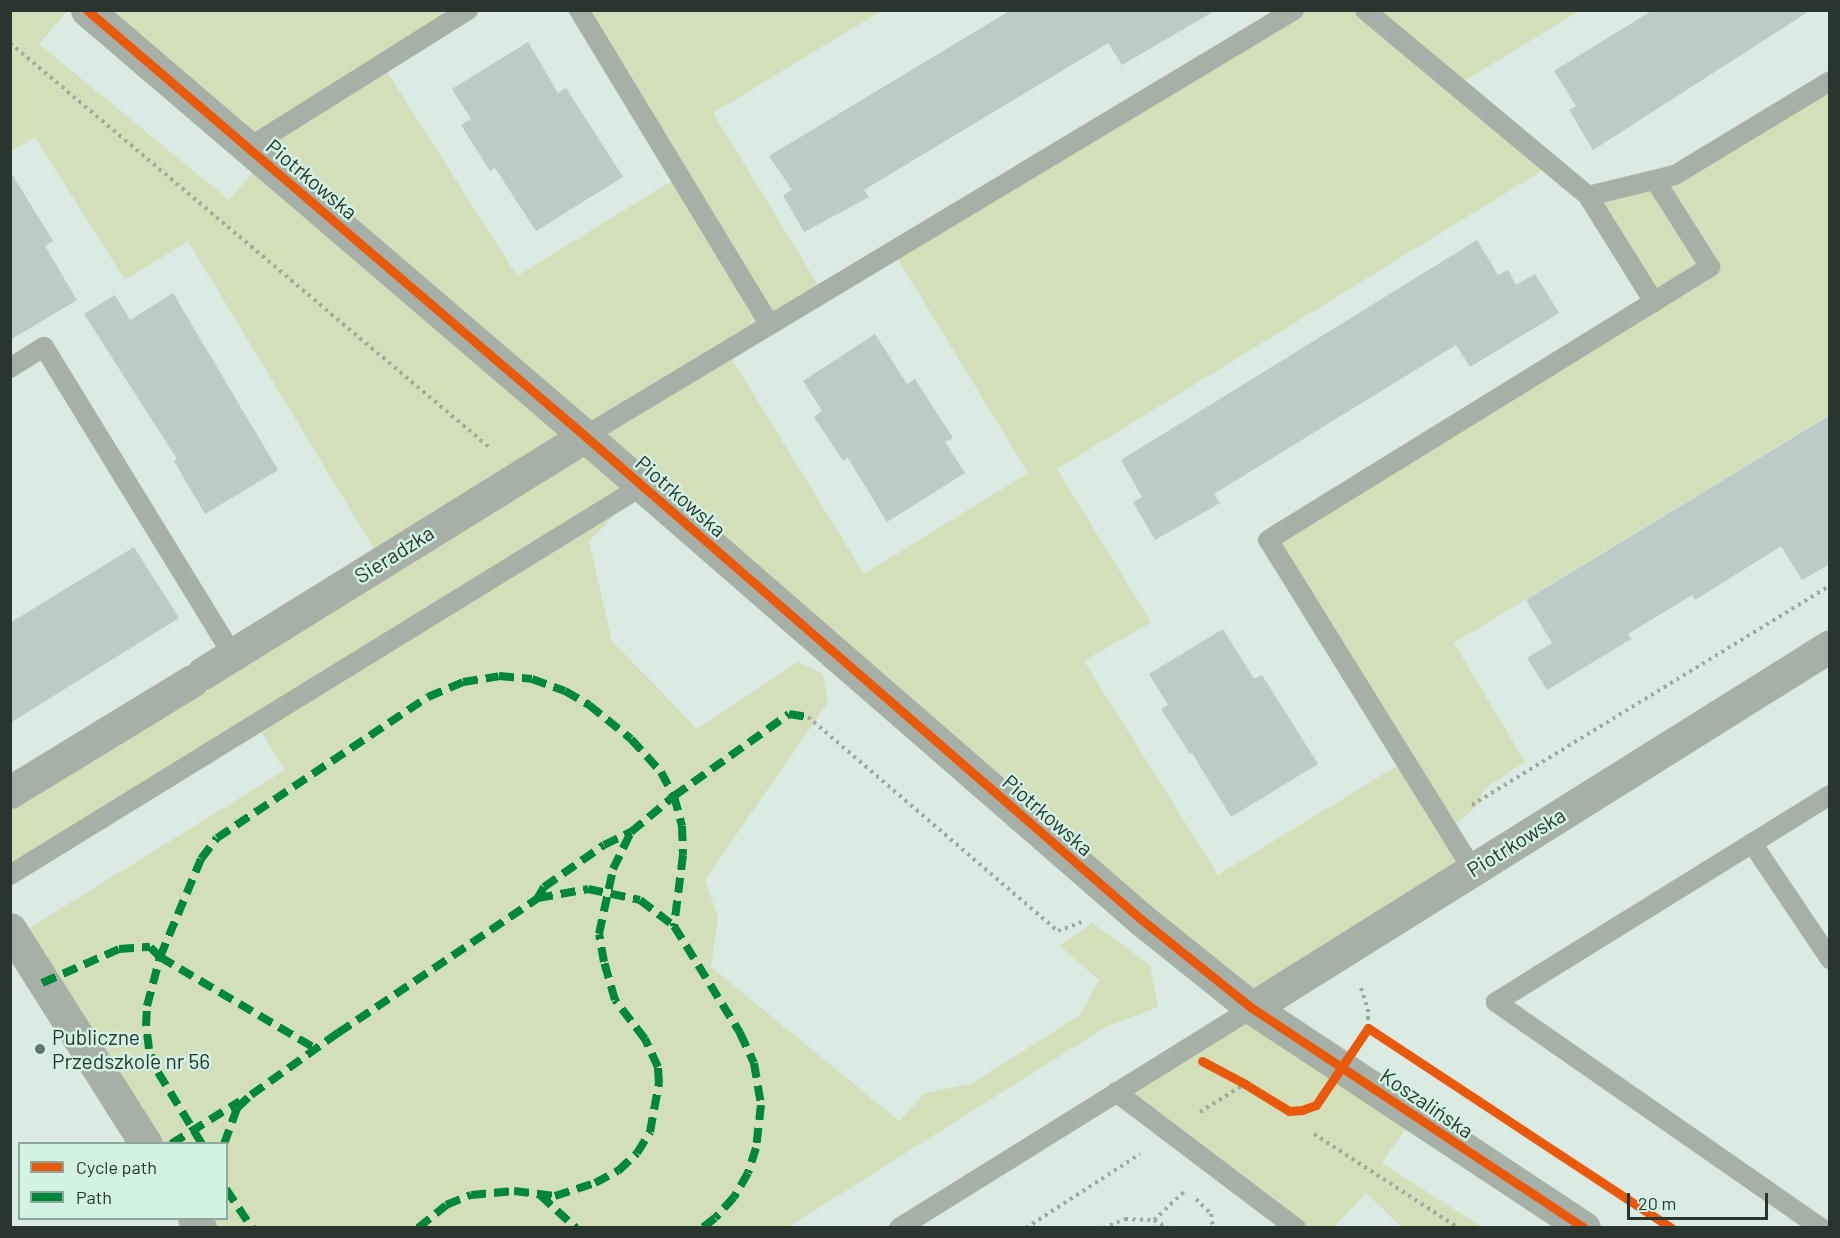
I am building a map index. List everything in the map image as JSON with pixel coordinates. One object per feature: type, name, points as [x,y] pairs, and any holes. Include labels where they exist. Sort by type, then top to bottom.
[{"type":"street","name":"Piotrkowska","points":[[87,10],[585,436],[1124,904],[1251,1008],[1830,646]]},
{"type":"street","name":"Sieradzka","points":[[10,792],[585,436]]},
{"type":"street","points":[[10,929],[145,1142]]},
{"type":"street","name":"Koszalińska","points":[[1251,1008],[1584,1227]]},
{"type":"lane","points":[[248,148],[468,10]]},
{"type":"lane","points":[[579,10],[770,325]]},
{"type":"lane","points":[[585,436],[1294,10]]},
{"type":"lane","points":[[1365,10],[1588,196],[1654,302]]},
{"type":"lane","points":[[1588,196],[1675,175],[1830,81]]},
{"type":"lane","points":[[1473,870],[1268,540],[1710,267],[1655,180]]},
{"type":"lane","points":[[10,368],[44,347],[233,655]]},
{"type":"lane","points":[[10,875],[642,486]]},
{"type":"lane","points":[[1821,1227],[1496,1002],[1830,795]]},
{"type":"lane","points":[[1752,843],[1830,959]]},
{"type":"lane","points":[[899,1227],[1251,1008]]},
{"type":"lane","points":[[1116,1092],[1171,1131],[1296,1227]]},
{"type":"path","points":[[10,43],[522,475]]},
{"type":"path","points":[[1444,823],[1830,586]]},
{"type":"path","points":[[808,717],[1058,931],[1090,918]]},
{"type":"path","points":[[1356,981],[1368,1009],[1368,1028]]},
{"type":"path","points":[[1026,1227],[1245,1084]]},
{"type":"path","points":[[1314,1134],[1459,1227]]},
{"type":"path","points":[[1154,1220],[1186,1190]]},
{"type":"path","points":[[1103,1227],[1125,1219],[1154,1220],[1168,1227]]},
{"type":"green space","points":[[11,11],[67,11],[39,44],[229,200],[263,161],[87,11],[443,11],[450,22],[382,64],[517,276],[680,176],[579,11],[881,11],[713,113],[823,293],[727,351],[864,574],[1028,473],[893,251],[1294,11],[1579,11],[1456,86],[1551,165],[1057,469],[1151,622],[1084,661],[1218,875],[1405,761],[1268,540],[1654,302],[1588,196],[1635,185],[1829,81],[1829,415],[1454,643],[1525,762],[1485,788],[1479,803],[1459,822],[1447,828],[1473,870],[1252,1008],[1414,1116],[1382,1163],[1482,1227],[1402,1227],[1366,1193],[1334,1227],[1296,1227],[1116,1092],[1251,1008],[642,486],[589,541],[612,641],[697,729],[798,662],[823,674],[828,702],[705,880],[718,917],[711,967],[899,1121],[925,1093],[971,1084],[1080,1015],[1099,980],[1060,946],[1092,923],[1150,965],[1158,1007],[1104,1028],[788,1227],[200,1227],[195,1220],[228,1220],[228,1142],[145,1142],[15,937],[285,770],[257,725],[11,875],[11,792],[382,562],[188,241],[125,280],[35,137],[11,152]]},
{"type":"building","points":[[1011,10],[1216,10],[1122,65],[1108,43],[864,190],[869,197],[804,232],[783,195],[792,190],[769,156]]},
{"type":"building","points":[[1653,10],[1811,10],[1593,150],[1569,110],[1576,106],[1554,71]]},
{"type":"building","points":[[528,42],[558,93],[566,88],[623,177],[536,231],[495,168],[490,171],[461,125],[471,119],[452,89]]},
{"type":"building","points":[[10,171],[53,241],[45,246],[77,300],[10,340]]},
{"type":"building","points":[[1477,240],[1498,275],[1508,270],[1516,285],[1535,274],[1559,313],[1470,367],[1456,345],[1214,494],[1220,503],[1155,540],[1133,502],[1142,497],[1121,460]]},
{"type":"building","points":[[173,293],[278,470],[205,514],[174,461],[177,459],[84,314],[115,295],[130,320]]},
{"type":"building","points":[[875,334],[907,384],[915,379],[953,438],[945,442],[965,473],[887,522],[848,458],[843,461],[814,417],[822,411],[803,381]]},
{"type":"building","points":[[1830,415],[1830,564],[1802,580],[1781,546],[1695,600],[1692,595],[1628,634],[1631,639],[1547,690],[1527,658],[1552,643],[1526,600]]},
{"type":"building","points":[[134,547],[179,618],[10,723],[10,623]]},
{"type":"building","points":[[1223,629],[1254,679],[1262,675],[1318,764],[1231,817],[1192,753],[1190,754],[1161,709],[1168,705],[1149,674]]},
{"type":"marked path","points":[[201,1142],[156,1069],[149,1049],[146,1026],[147,1006],[160,957],[201,859],[217,838],[428,697],[463,682],[499,676],[532,679],[565,691],[589,705],[631,739],[661,772],[674,796],[682,826],[683,855],[674,926]]},
{"type":"marked path","points":[[418,1228],[446,1205],[471,1195],[514,1191],[555,1196],[595,1183],[618,1171],[637,1153],[650,1132],[659,1083],[658,1067],[645,1039],[615,1000],[604,962],[599,934],[613,869],[631,832],[674,796],[789,714],[808,717]]},
{"type":"marked path","points":[[537,899],[544,887],[604,845],[631,832]]},
{"type":"marked path","points":[[225,1142],[237,1108],[251,1095],[338,1033],[538,898],[588,889],[640,900],[674,926],[740,1033],[754,1063],[761,1105],[756,1148],[748,1173],[734,1197],[715,1218],[702,1228]]},
{"type":"marked path","points":[[42,983],[119,949],[150,947],[160,957],[316,1049]]},
{"type":"marked path","points":[[174,1142],[240,1101]]},
{"type":"marked path","points":[[228,1192],[252,1228]]},
{"type":"marked path","points":[[540,1195],[576,1228]]},
{"type":"cycle path","points":[[87,10],[585,436],[1142,920],[1252,1008],[1584,1228]]},
{"type":"cycle path","points":[[1202,1061],[1289,1111],[1302,1110],[1316,1105],[1368,1028],[1671,1228]]},
{"type":"place","name":"Publiczne Przedszkole nr 56","points":[[40,1049]]}]
